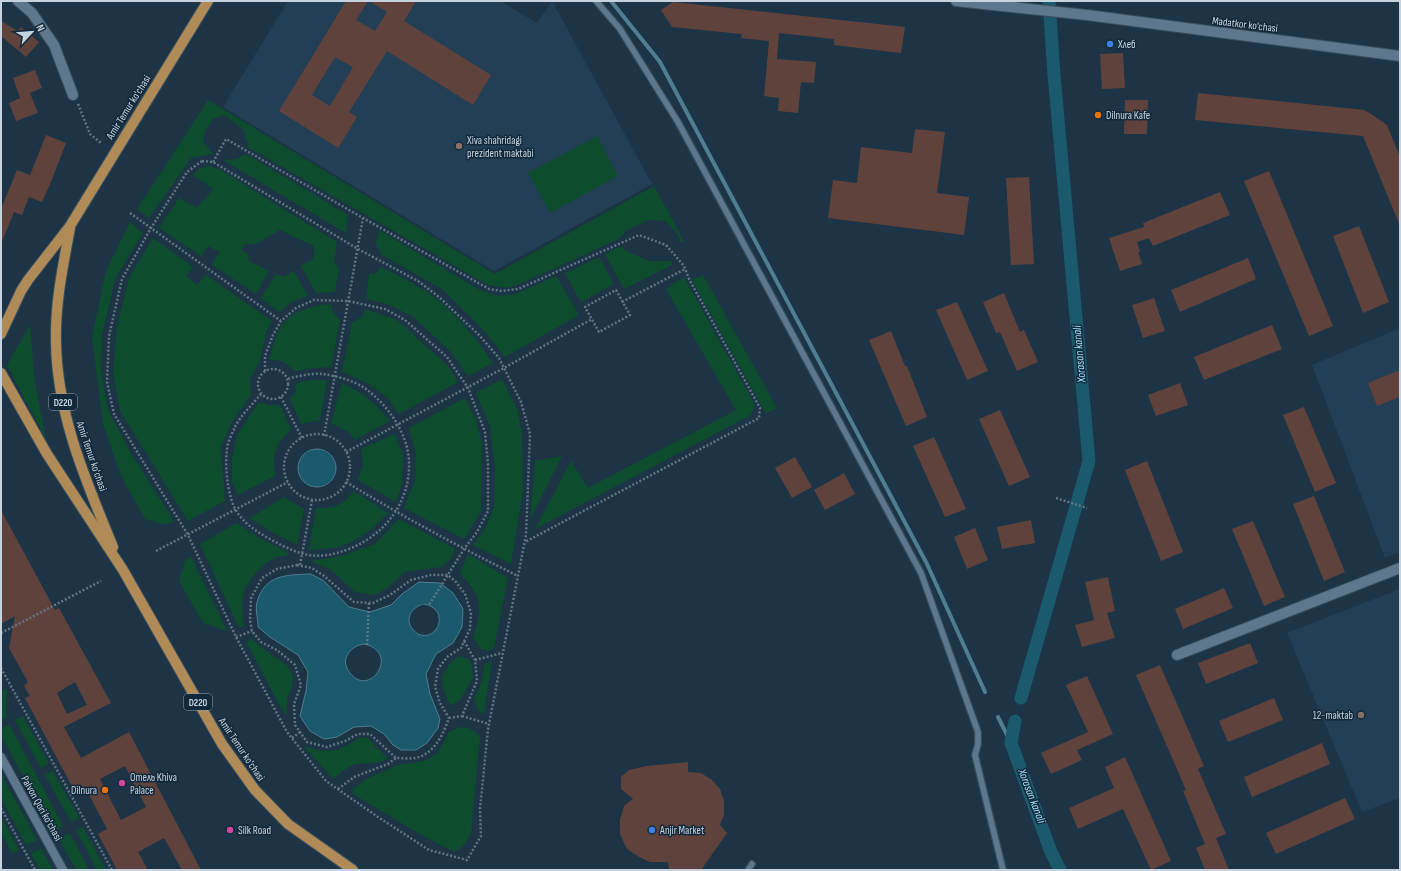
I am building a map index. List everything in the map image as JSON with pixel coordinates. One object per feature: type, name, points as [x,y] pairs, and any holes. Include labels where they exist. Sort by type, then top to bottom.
[{"type":"main road","name":"Amir Temur ko'chasi","points":[[1,334],[15,302],[28,280],[70,226],[208,1]]},
{"type":"main road","name":"Amir Temur ko'chasi","points":[[70,226],[58,299],[56,342],[60,388],[70,433],[78,459],[123,570]]},
{"type":"main road","name":"Amir Temur ko'chasi","points":[[1,373],[47,454],[123,570],[222,744],[255,790],[288,824],[353,870]]},
{"type":"street","points":[[18,1],[32,13],[54,45],[73,95]]},
{"type":"street","name":"Madatkor ko'chasi","points":[[956,1],[1087,15],[1400,56]]},
{"type":"street","points":[[1177,655],[1400,568]]},
{"type":"street","name":"Palvon Qori ko'chasi","points":[[1,757],[63,870]]},
{"type":"lane","points":[[596,1],[620,29],[678,122],[921,573],[978,732],[976,755],[1003,870]]},
{"type":"lane","points":[[748,870],[752,864]]},
{"type":"path","points":[[73,95],[90,134],[102,144]]},
{"type":"path","points":[[213,162],[226,139],[489,289],[502,291],[518,289],[639,235],[666,245],[684,266],[689,279],[760,408],[758,418],[525,542]]},
{"type":"path","points":[[202,161],[213,162],[358,249],[418,281],[439,297],[479,335],[499,358],[520,402],[530,434],[525,542],[489,724],[480,809],[481,836],[467,860],[429,850],[326,781],[287,732],[236,637],[188,534],[114,414],[107,382],[109,336],[122,279],[151,228],[187,172],[202,161]]},
{"type":"path","points":[[130,213],[280,321]]},
{"type":"path","points":[[324,436],[363,218]]},
{"type":"path","points":[[622,302],[685,269]]},
{"type":"path","points":[[616,290],[622,302],[630,315],[599,332],[585,307],[616,290]]},
{"type":"path","points":[[265,370],[265,356],[272,335],[280,321],[296,308],[314,300],[348,301],[385,309],[405,320],[447,358],[468,388],[485,432],[488,464],[488,511],[477,532],[464,549],[429,605]]},
{"type":"path","points":[[346,452],[468,388],[592,319]]},
{"type":"path","points":[[270,369],[280,371],[287,379],[288,388],[281,397],[273,400],[268,399],[261,394],[258,388],[258,378],[265,370],[270,369]]},
{"type":"path","points":[[261,394],[235,426],[226,449],[227,481],[231,500],[235,510],[243,522],[272,541],[297,553],[312,556],[338,553],[361,544],[373,537],[389,522],[407,487],[409,462],[405,442],[398,425],[384,406],[365,389],[353,382],[335,376],[322,374],[287,379]]},
{"type":"path","points":[[281,397],[302,438]]},
{"type":"path","points":[[318,434],[324,436],[330,437],[339,443],[346,452],[350,472],[346,482],[332,497],[322,500],[312,500],[302,497],[294,491],[288,482],[284,471],[285,460],[289,450],[297,441],[307,436],[318,434]]},
{"type":"path","points":[[156,551],[288,482]]},
{"type":"path","points":[[346,482],[395,512],[518,576]]},
{"type":"path","points":[[1056,498],[1087,508]]},
{"type":"path","points":[[300,565],[312,500]]},
{"type":"path","points":[[338,789],[354,777],[388,764],[396,758],[416,758],[430,752],[443,734],[449,718],[440,702],[435,687],[438,669],[447,657],[461,648],[470,629],[471,613],[465,594],[456,582],[448,575],[431,575],[411,580],[390,595],[373,603],[369,603],[354,602],[324,576],[312,568],[300,565],[276,569],[262,578],[251,598],[250,620],[252,631],[261,642],[277,650],[295,665],[301,685],[294,704],[295,725],[306,742],[328,747],[345,741],[358,734],[370,734],[396,758]]},
{"type":"path","points":[[1,634],[101,581]]},
{"type":"path","points":[[367,645],[369,603]]},
{"type":"path","points":[[236,637],[252,631]]},
{"type":"path","points":[[462,716],[477,681],[476,660],[464,641]]},
{"type":"path","points":[[476,660],[502,653]]},
{"type":"path","points":[[1,668],[112,870]]},
{"type":"path","points":[[449,718],[462,716],[489,724]]},
{"type":"path","points":[[292,738],[300,732]]},
{"type":"path","points":[[1,808],[35,870]]},
{"type":"shaded area","name":"Xiva shahridagi prezident maktabi","points":[[288,1],[500,1],[537,23],[552,1],[652,184],[494,271],[223,107]]},
{"type":"shaded area","points":[[1400,328],[1400,552],[1385,558],[1312,365]]},
{"type":"shaded area","points":[[313,449],[321,449],[328,452],[333,457],[336,468],[333,479],[328,484],[321,487],[313,487],[306,484],[301,479],[298,472],[298,464],[301,457],[306,452]]},
{"type":"shaded area","points":[[311,574],[324,581],[349,607],[370,612],[391,605],[402,594],[419,582],[440,583],[453,593],[463,609],[462,627],[453,643],[436,654],[426,674],[430,694],[440,719],[438,728],[427,743],[416,750],[401,750],[393,745],[384,734],[371,726],[354,727],[337,737],[324,739],[310,731],[300,716],[306,691],[308,672],[298,655],[270,637],[258,627],[256,611],[256,605],[261,593],[265,586],[271,581],[285,576]],"holes":[[[424,604],[432,607],[437,612],[439,618],[439,624],[436,630],[425,636],[418,634],[410,625],[409,621],[412,611]],[[364,644],[375,649],[380,656],[381,664],[373,677],[366,681],[358,680],[350,673],[346,663],[348,654],[354,648]]]},
{"type":"shaded area","name":"12-maktab","points":[[1400,589],[1400,798],[1362,812],[1287,633]]},
{"type":"green space","points":[[208,100],[495,274],[654,186],[685,243],[681,242],[675,231],[665,221],[649,220],[627,230],[619,239],[520,284],[507,288],[488,285],[249,148],[243,129],[224,115],[213,119],[205,131],[203,142],[213,154],[191,158],[149,218],[137,209]]},
{"type":"green space","points":[[597,136],[618,176],[550,213],[528,173]]},
{"type":"green space","points":[[246,154],[348,215],[346,233],[223,160],[237,159]]},
{"type":"green space","points":[[209,166],[219,169],[337,242],[334,262],[339,269],[335,292],[316,293],[301,266],[314,258],[314,246],[280,230],[256,244],[246,244],[241,250],[248,254],[249,261],[269,271],[256,294],[212,265],[219,252],[208,246],[201,256],[159,228],[179,198],[197,208],[213,189],[193,175],[200,168]]},
{"type":"green space","points":[[130,222],[143,233],[115,279],[102,336],[101,371],[108,410],[132,455],[174,521],[166,525],[145,519],[121,476],[103,424],[92,337],[106,271]]},
{"type":"green space","points":[[379,230],[480,290],[498,296],[516,294],[556,276],[579,315],[505,357],[481,327],[442,289],[382,255],[376,244]]},
{"type":"green space","points":[[153,238],[193,267],[186,276],[197,285],[206,275],[272,321],[266,333],[260,361],[250,379],[251,395],[233,420],[221,447],[225,501],[188,521],[120,411],[113,372],[117,326],[129,278]]},
{"type":"green space","points":[[620,246],[628,252],[649,261],[672,261],[672,265],[624,289],[605,254]]},
{"type":"green space","points":[[599,257],[614,284],[581,302],[565,273]]},
{"type":"green space","points":[[381,267],[412,283],[439,301],[480,344],[493,363],[468,376],[451,352],[413,317],[388,304],[366,299],[369,274],[375,274]]},
{"type":"green space","points":[[294,271],[308,296],[292,302],[279,312],[261,298],[276,274],[284,277]]},
{"type":"green space","points":[[703,275],[777,408],[766,414],[692,280]]},
{"type":"green space","points":[[684,277],[755,405],[751,415],[535,529],[571,461],[588,488],[736,410],[666,289]]},
{"type":"green space","points":[[331,304],[333,313],[340,320],[331,368],[322,367],[294,371],[283,362],[269,360],[278,332],[288,319],[305,309]]},
{"type":"green space","points":[[365,309],[397,320],[448,366],[458,382],[399,414],[387,398],[369,384],[342,372],[352,323],[363,316]]},
{"type":"green space","points":[[30,325],[35,383],[46,439],[7,365]]},
{"type":"green space","points":[[502,379],[517,409],[522,433],[523,491],[511,564],[473,545],[485,529],[494,507],[495,467],[490,426],[476,393]]},
{"type":"green space","points":[[313,380],[327,380],[320,420],[301,424],[290,399],[295,393],[297,383]]},
{"type":"green space","points":[[342,383],[368,399],[379,408],[390,421],[355,440],[347,431],[331,423]]},
{"type":"green space","points":[[465,398],[476,420],[482,444],[481,511],[464,539],[404,508],[415,481],[416,454],[409,428]]},
{"type":"green space","points":[[259,402],[268,405],[280,405],[291,429],[281,440],[276,450],[274,461],[275,476],[238,495],[232,482],[232,460],[237,435]]},
{"type":"green space","points":[[395,434],[403,455],[402,484],[396,502],[358,480],[363,465],[361,449]]},
{"type":"green space","points":[[562,456],[530,520],[535,461]]},
{"type":"green space","points":[[354,491],[388,513],[371,530],[353,541],[333,548],[309,550],[316,508],[337,506]]},
{"type":"green space","points":[[284,497],[304,509],[297,545],[270,531],[250,518]]},
{"type":"green space","points":[[399,519],[455,549],[450,560],[441,567],[404,572],[389,587],[375,595],[355,592],[331,570],[310,561],[341,556],[375,544]]},
{"type":"green space","points":[[237,523],[258,537],[288,552],[287,556],[279,557],[268,562],[258,570],[250,580],[245,590],[242,603],[244,625],[239,628],[200,544]]},
{"type":"green space","points":[[468,554],[508,578],[494,648],[488,651],[481,649],[473,638],[479,615],[478,600],[473,589],[460,573]]},
{"type":"green space","points":[[191,556],[227,631],[203,623],[179,581],[185,561]]},
{"type":"green space","points":[[252,639],[263,649],[288,666],[293,676],[292,687],[287,698],[287,715],[284,713],[246,642]]},
{"type":"green space","points":[[458,656],[468,659],[472,666],[473,677],[460,700],[450,705],[442,684],[442,678],[451,662]]},
{"type":"green space","points":[[492,660],[484,713],[481,713],[476,706],[474,697],[482,682],[484,666]]},
{"type":"green space","points":[[7,688],[6,717],[1,720],[1,691]]},
{"type":"green space","points":[[23,716],[49,764],[41,768],[15,720]]},
{"type":"green space","points":[[9,724],[63,826],[53,832],[1,735],[1,729]]},
{"type":"green space","points":[[460,727],[469,728],[480,736],[471,833],[459,849],[454,852],[423,836],[353,794],[353,789],[366,779],[398,765],[424,761],[438,753],[449,732]]},
{"type":"green space","points":[[367,737],[388,758],[375,763],[351,766],[333,779],[303,746],[329,751],[339,749]]},
{"type":"green space","points":[[53,771],[79,818],[71,822],[45,775]]},
{"type":"green space","points":[[1,774],[37,840],[26,845],[1,798]]},
{"type":"green space","points":[[1,816],[19,850],[12,854],[1,832]]},
{"type":"green space","points":[[83,827],[106,870],[97,870],[76,830]]},
{"type":"green space","points":[[70,833],[89,870],[76,870],[59,839]]},
{"type":"green space","points":[[41,848],[53,870],[40,870],[31,854]]},
{"type":"building","points":[[346,1],[368,1],[356,20],[375,31],[387,12],[369,1],[416,1],[404,21],[491,75],[473,105],[387,51],[349,112],[357,117],[338,148],[279,111]],"holes":[[[335,57],[353,67],[330,106],[312,95]]]},
{"type":"building","points":[[673,2],[905,27],[901,53],[834,45],[834,39],[779,33],[777,59],[816,62],[814,83],[801,82],[798,113],[778,111],[779,98],[764,96],[769,41],[741,38],[742,34],[672,27],[661,10]]},
{"type":"building","points":[[1,21],[18,31],[21,27],[39,42],[26,57],[1,36]]},
{"type":"building","points":[[1123,53],[1125,88],[1102,89],[1100,54]]},
{"type":"building","points":[[35,70],[42,88],[30,93],[38,113],[16,121],[9,103],[20,98],[13,78]]},
{"type":"building","points":[[1198,93],[1365,110],[1387,125],[1400,157],[1400,226],[1363,136],[1195,120]]},
{"type":"building","points":[[1125,100],[1148,100],[1147,134],[1124,134]]},
{"type":"building","points":[[915,129],[945,132],[937,193],[969,197],[964,235],[828,218],[833,180],[857,183],[861,147],[912,153]]},
{"type":"building","points":[[46,135],[66,143],[51,182],[42,202],[29,197],[22,215],[14,212],[1,244],[1,209],[17,170],[30,175]]},
{"type":"building","points":[[1269,171],[1333,326],[1309,336],[1244,181]]},
{"type":"building","points":[[1029,177],[1034,264],[1011,265],[1006,178]]},
{"type":"building","points":[[1220,192],[1230,215],[1153,246],[1149,238],[1137,242],[1140,252],[1138,252],[1142,264],[1120,271],[1109,238],[1144,227],[1143,223]]},
{"type":"building","points":[[1359,226],[1389,302],[1363,313],[1333,236]]},
{"type":"building","points":[[1248,258],[1256,279],[1180,312],[1171,290]]},
{"type":"building","points":[[1004,293],[1020,332],[1024,330],[1038,362],[1017,371],[1000,332],[996,333],[983,302]]},
{"type":"building","points":[[1154,298],[1165,331],[1143,338],[1132,305]]},
{"type":"building","points":[[957,302],[988,371],[967,380],[936,310]]},
{"type":"building","points":[[1272,325],[1282,349],[1204,380],[1194,357]]},
{"type":"building","points":[[891,331],[905,366],[907,366],[927,417],[906,426],[869,340]]},
{"type":"building","points":[[1400,370],[1400,397],[1377,406],[1368,383]]},
{"type":"building","points":[[1180,383],[1188,405],[1156,416],[1148,395]]},
{"type":"building","points":[[1304,407],[1336,483],[1315,492],[1283,415]]},
{"type":"building","points":[[1000,410],[1030,477],[1009,486],[979,419]]},
{"type":"building","points":[[934,437],[966,509],[945,517],[913,446]]},
{"type":"building","points":[[795,457],[812,487],[792,498],[775,468]]},
{"type":"building","points":[[1147,461],[1183,552],[1161,561],[1125,470]]},
{"type":"building","points":[[844,473],[855,494],[825,510],[814,490]]},
{"type":"building","points":[[1314,496],[1345,572],[1324,581],[1293,504]]},
{"type":"building","points":[[1,510],[55,610],[59,608],[111,703],[64,727],[81,758],[129,732],[201,870],[182,870],[164,838],[138,852],[148,870],[117,870],[98,834],[107,829],[86,789],[76,794],[25,698],[30,696],[24,686],[28,682],[9,648],[15,616],[1,624]],"holes":[[[75,682],[87,705],[67,714],[57,693]],[[125,766],[146,807],[121,820],[100,779]]]},
{"type":"building","points":[[1031,520],[1035,543],[1002,549],[997,527]]},
{"type":"building","points":[[1253,521],[1285,597],[1264,606],[1232,529]]},
{"type":"building","points":[[975,528],[988,560],[967,569],[954,537]]},
{"type":"building","points":[[1108,577],[1115,611],[1107,613],[1115,638],[1082,647],[1075,625],[1094,620],[1085,582]]},
{"type":"building","points":[[1224,588],[1233,608],[1183,629],[1175,609]]},
{"type":"building","points":[[1250,643],[1258,663],[1206,684],[1198,663]]},
{"type":"building","points":[[1160,665],[1204,766],[1198,769],[1226,834],[1216,838],[1229,870],[1205,870],[1196,848],[1205,844],[1183,791],[1186,790],[1136,675]]},
{"type":"building","points":[[1087,676],[1113,734],[1077,750],[1082,760],[1051,774],[1041,753],[1088,732],[1066,685]]},
{"type":"building","points":[[1274,698],[1283,720],[1228,742],[1219,721]]},
{"type":"building","points":[[1322,743],[1330,764],[1252,797],[1244,777]]},
{"type":"building","points":[[1125,757],[1171,861],[1151,870],[1123,809],[1078,829],[1069,808],[1114,788],[1105,767]]},
{"type":"building","points":[[688,762],[688,772],[701,773],[712,780],[720,789],[724,801],[724,815],[720,825],[727,833],[701,870],[669,870],[668,862],[650,862],[627,849],[620,834],[620,820],[624,806],[633,799],[621,789],[621,777],[629,770],[646,766]]},
{"type":"building","points":[[1345,798],[1355,819],[1276,854],[1266,833]]},
{"type":"waterway","points":[[611,1],[660,62],[927,564],[985,692]]},
{"type":"waterway","name":"Xorasan kanali","points":[[1021,698],[1089,461],[1054,75],[1049,1]]},
{"type":"waterway","points":[[998,717],[1011,743]]},
{"type":"waterway","name":"Xorasan kanali","points":[[1015,721],[1011,743],[1051,852],[1060,870]]},
{"type":"place","name":"Хлеб","points":[[1110,44]]},
{"type":"place","name":"Dilnura Kafe","points":[[1098,115]]},
{"type":"place","name":"Xiva shahridagi prezident maktabi","points":[[459,146]]},
{"type":"place","name":"12-maktab","points":[[1361,715]]},
{"type":"place","name":"Отель Khiva Palace","points":[[122,783]]},
{"type":"place","name":"Dilnura","points":[[105,790]]},
{"type":"place","name":"Silk Road","points":[[230,830]]},
{"type":"place","name":"Anjir Market","points":[[652,830]]}]
